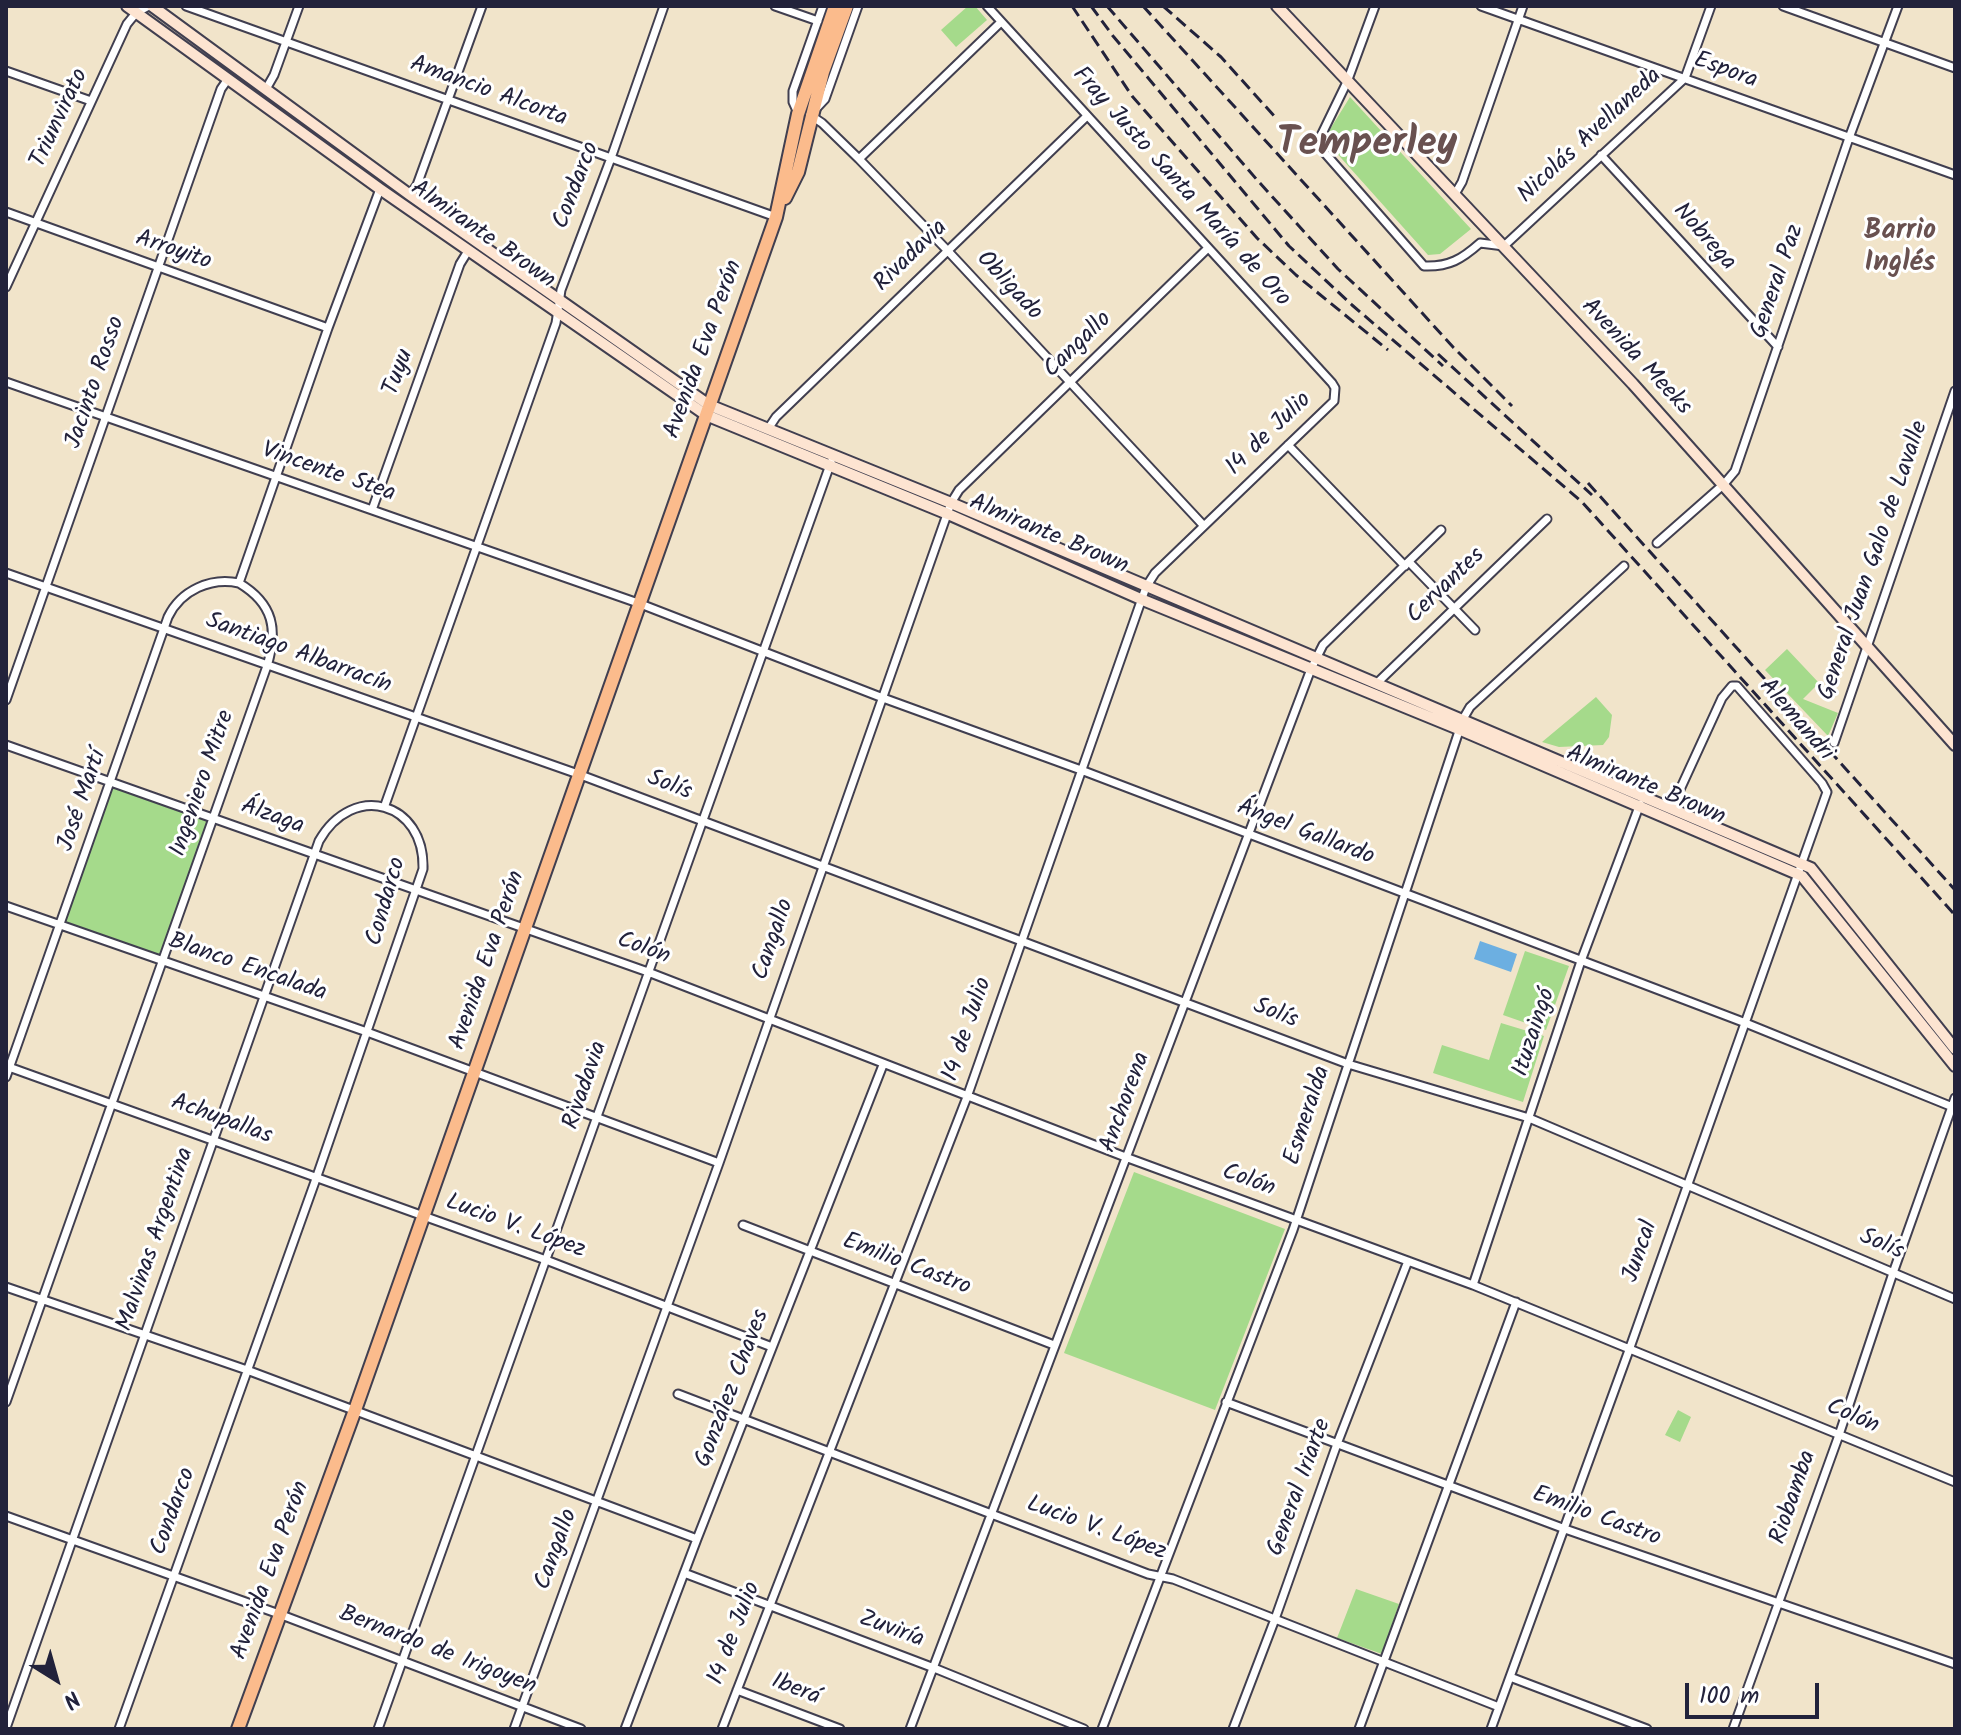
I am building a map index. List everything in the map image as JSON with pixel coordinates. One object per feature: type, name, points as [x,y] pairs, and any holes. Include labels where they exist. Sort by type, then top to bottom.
[{"type":"main road","name":"Almirante Brown","points":[[150,6],[708,410],[768,429],[833,455],[1143,600],[1311,669],[1462,724],[1672,807],[1799,868],[1955,1066]]},
{"type":"main road","points":[[804,114],[835,6]]},
{"type":"main road","points":[[804,114],[847,6]]},
{"type":"main road","name":"Avenida Meeks","points":[[1277,6],[1724,484],[1955,745]]},
{"type":"main road","name":"Almirante Brown","points":[[131,10],[558,314],[708,410],[829,467],[949,509],[1316,658],[1639,807],[1815,872],[1955,1049]]},
{"type":"main road","name":"Avenida Eva Perón","points":[[238,1729],[355,1410],[778,212],[798,172],[804,114]]},
{"type":"street","points":[[131,10],[150,6]]},
{"type":"street","name":"Amancio Alcorta","points":[[186,6],[611,158],[778,212]]},
{"type":"street","points":[[266,89],[299,6]]},
{"type":"street","points":[[410,195],[417,185],[482,6]]},
{"type":"street","name":"Condarco","points":[[119,1729],[417,890],[423,860],[419,839],[406,821],[385,805],[478,546],[558,314],[559,301],[664,6]]},
{"type":"street","points":[[775,6],[818,21]]},
{"type":"street","points":[[823,6],[793,91],[793,102],[804,114],[825,99],[858,6]]},
{"type":"street","name":"Fray Justo Santa María de Oro","points":[[987,6],[1332,383],[1335,388],[1334,401]]},
{"type":"street","points":[[1375,6],[1347,82],[1317,144],[1424,266],[1443,267],[1463,258],[1480,243],[1504,246]]},
{"type":"street","name":"Espora","points":[[1481,6],[1955,175]]},
{"type":"street","points":[[1455,194],[1462,182],[1523,6]]},
{"type":"street","name":"Nicolás Avellaneda","points":[[1504,246],[1685,78],[1711,6]]},
{"type":"street","points":[[1783,6],[1955,68]]},
{"type":"street","name":"General Paz","points":[[1657,543],[1735,471],[1849,138],[1898,6]]},
{"type":"street","name":"Triunvirato","points":[[6,287],[131,10]]},
{"type":"street","points":[[859,159],[1001,22]]},
{"type":"street","points":[[6,71],[91,101]]},
{"type":"street","name":"Jacinto Rosso","points":[[6,700],[221,89],[228,79]]},
{"type":"street","name":"Obligado","points":[[804,114],[822,123],[859,159],[1204,526]]},
{"type":"street","name":"Rivadavia","points":[[768,429],[776,417],[1087,116]]},
{"type":"street","name":"Nobrega","points":[[1601,155],[1778,347]]},
{"type":"street","points":[[239,583],[380,189]]},
{"type":"street","name":"Arroyito","points":[[6,212],[328,328]]},
{"type":"street","name":"Cangallo","points":[[514,1729],[719,1163],[949,509],[959,490],[1207,249]]},
{"type":"street","name":"Tuyu","points":[[372,510],[460,264],[468,251]]},
{"type":"street","name":"Vincente Stea","points":[[6,382],[638,603]]},
{"type":"street","name":"General Juan Galo de Lavalle","points":[[1834,743],[1955,391]]},
{"type":"street","name":"14 de Julio","points":[[722,1729],[967,1097],[1146,587],[1155,573],[1334,401]]},
{"type":"street","points":[[1288,445],[1475,630]]},
{"type":"street","name":"Rivadavia","points":[[378,1729],[833,455]]},
{"type":"street","name":"Cervantes","points":[[1376,684],[1547,519]]},
{"type":"street","name":"Anchorena","points":[[910,1729],[1311,669],[1323,645],[1441,530]]},
{"type":"street","name":"Esmeralda","points":[[1102,1729],[1296,1221],[1462,724],[1470,707],[1624,566]]},
{"type":"street","name":"Santiago Albarracín","points":[[6,573],[578,774]]},
{"type":"street","name":"José Martí","points":[[6,1077],[163,628],[172,609],[187,594],[222,581],[239,583]]},
{"type":"street","name":"Ingeniero Mitre","points":[[6,1402],[267,666],[274,638],[271,620],[261,602],[239,583]]},
{"type":"street","name":"Ángel Gallardo","points":[[638,603],[1954,1104]]},
{"type":"street","name":"Alemandri","points":[[1672,807],[1722,698],[1732,686],[1739,688],[1825,787]]},
{"type":"street","name":"Álzaga","points":[[6,745],[524,928]]},
{"type":"street","name":"Solís","points":[[578,774],[1348,1064],[1529,1118],[1955,1299]]},
{"type":"street","name":"Juncal","points":[[1491,1729],[1630,1347],[1743,1022],[1827,797],[1825,787]]},
{"type":"street","name":"Ituzaingó","points":[[1473,1285],[1581,961],[1643,795]]},
{"type":"street","name":"Malvinas Argentina","points":[[6,1728],[314,855],[326,829],[345,812],[366,805],[385,805]]},
{"type":"street","name":"Blanco Encalada","points":[[6,906],[474,1072]]},
{"type":"street","name":"Colón","points":[[524,928],[648,972],[1128,1158],[1473,1285],[1955,1482]]},
{"type":"street","name":"González Chaves","points":[[625,1729],[883,1065]]},
{"type":"street","name":"Achupallas","points":[[8,1067],[423,1215]]},
{"type":"street","points":[[474,1072],[719,1163]]},
{"type":"street","name":"Riobamba","points":[[1733,1729],[1954,1104]]},
{"type":"street","name":"Lucio V. López","points":[[423,1215],[772,1347]]},
{"type":"street","name":"Emilio Castro","points":[[743,1225],[1054,1345]]},
{"type":"street","name":"General Iriarte","points":[[1233,1729],[1337,1444],[1408,1261]]},
{"type":"street","points":[[6,1287],[247,1370],[697,1539]]},
{"type":"street","points":[[1359,1729],[1516,1302]]},
{"type":"street","name":"Lucio V. López","points":[[678,1394],[1148,1574],[1173,1579],[1499,1707]]},
{"type":"street","name":"Emilio Castro","points":[[1226,1402],[1565,1529],[1955,1664]]},
{"type":"street","name":"Bernardo de Irigoyen","points":[[6,1516],[279,1614],[581,1729]]},
{"type":"street","name":"Zuviría","points":[[684,1573],[1084,1729]]},
{"type":"street","points":[[1510,1677],[1647,1729]]},
{"type":"street","name":"Iberá","points":[[737,1690],[840,1729]]},
{"type":"green space","points":[[968,6],[975,6],[987,20],[956,47],[941,30]]},
{"type":"green space","points":[[1350,97],[1471,229],[1440,254],[1428,255],[1324,139]]},
{"type":"green space","points":[[1787,649],[1819,683],[1803,699],[1838,713],[1828,736],[1765,670]]},
{"type":"green space","points":[[1596,697],[1612,715],[1609,737],[1603,745],[1559,747],[1542,742]]},
{"type":"green space","points":[[111,783],[213,819],[163,961],[61,925]]},
{"type":"green space","points":[[1525,951],[1569,966],[1546,1030],[1503,1015]]},
{"type":"green space","points":[[1501,1023],[1544,1036],[1523,1102],[1433,1073],[1442,1045],[1489,1060]]},
{"type":"green space","points":[[1134,1172],[1285,1229],[1215,1410],[1064,1353]]},
{"type":"green space","points":[[1678,1410],[1691,1417],[1680,1442],[1665,1435]]},
{"type":"green space","points":[[1356,1589],[1399,1604],[1382,1654],[1337,1638]]},
{"type":"water","points":[[1480,941],[1517,954],[1511,972],[1474,959]]},
{"type":"railway","points":[[1072,6],[1132,96],[1257,238],[1296,275],[1388,350]]},
{"type":"railway","points":[[1091,6],[1289,246],[1352,305],[1582,502],[1955,915]]},
{"type":"railway","points":[[1107,6],[1338,269],[1443,366]]},
{"type":"railway","points":[[1143,6],[1453,347],[1512,406]]},
{"type":"railway","points":[[1163,6],[1221,57],[1276,118]]},
{"type":"railway","points":[[1438,354],[1592,495]]},
{"type":"railway","points":[[1588,483],[1955,890]]},
{"type":"district","name":"Temperley","points":[[1367,147]]},
{"type":"district","name":"Barrio Inglés","points":[[1900,249]]}]
